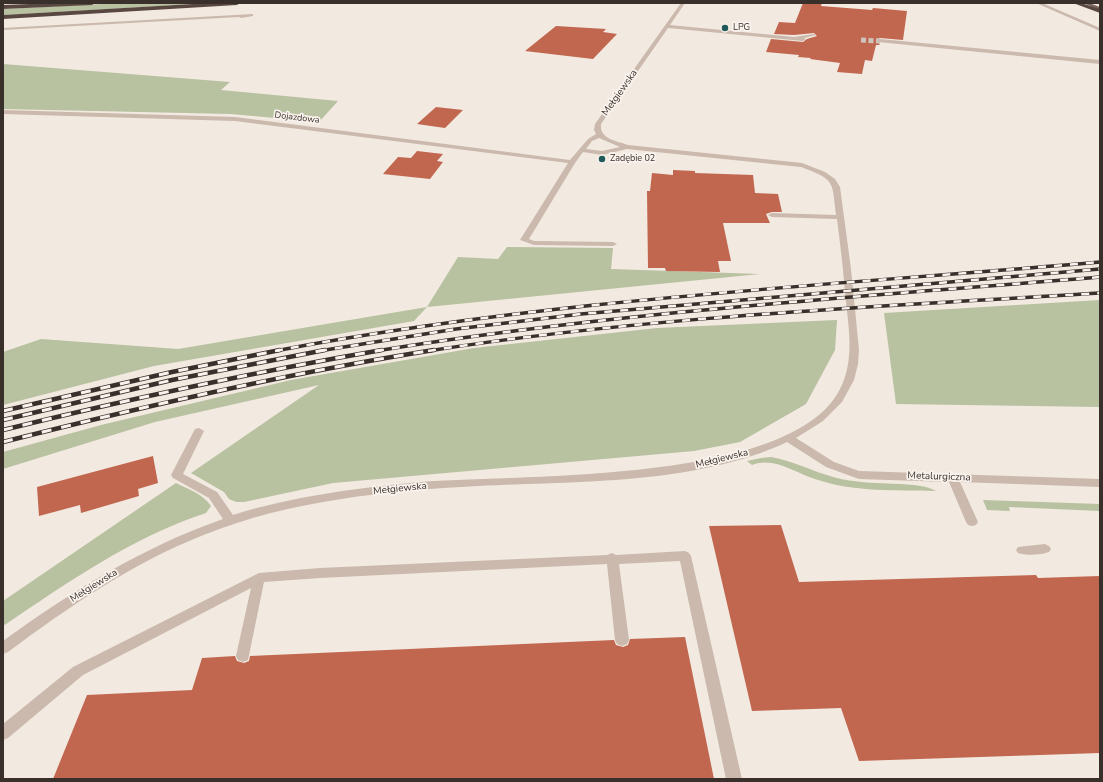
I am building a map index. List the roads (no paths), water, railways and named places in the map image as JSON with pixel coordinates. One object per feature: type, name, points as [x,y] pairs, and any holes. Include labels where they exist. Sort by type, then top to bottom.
[{"type":"highway","points":[[3,7],[92,3]]},
{"type":"highway","points":[[3,17],[237,3]]},
{"type":"highway","points":[[1076,3],[1100,10]]},
{"type":"main road","points":[[1086,3],[1100,10]]},
{"type":"street","name":"Mełgiewska","points":[[3,648],[59,608],[127,565],[184,537],[231,521],[310,501],[378,490],[635,474],[674,470],[739,456],[788,437],[822,417],[832,407],[845,389],[852,370],[854,347],[852,309],[841,217],[836,187],[833,180],[823,173],[811,168],[790,163],[672,153],[627,147],[605,139],[597,130],[598,124],[683,3]]},
{"type":"street","points":[[1038,3],[1100,30]]},
{"type":"street","points":[[3,28],[250,14],[240,17]]},
{"type":"street","points":[[667,26],[803,39]]},
{"type":"street","points":[[792,38],[814,35]]},
{"type":"street","points":[[880,42],[1100,62]]},
{"type":"street","name":"Dojazdowa","points":[[3,112],[235,120],[572,162]]},
{"type":"street","points":[[600,135],[590,140],[572,162],[524,240],[534,243],[613,244]]},
{"type":"street","points":[[582,150],[602,153],[627,147]]},
{"type":"street","points":[[772,215],[841,217]]},
{"type":"street","points":[[199,431],[177,475],[213,494],[219,500],[231,521]]},
{"type":"street","name":"Metalurgiczna","points":[[788,437],[824,462],[847,472],[859,475],[1100,483]]},
{"type":"street","points":[[953,478],[972,522]]},
{"type":"street","points":[[1022,550],[1045,549]]},
{"type":"street","points":[[3,733],[78,671],[259,578],[320,573],[612,558],[685,556],[734,779]]},
{"type":"street","points":[[612,558],[622,640]]},
{"type":"street","points":[[243,656],[259,578]]},
{"type":"tunnel","points":[[861,40],[880,41]]},
{"type":"railway","points":[[276,351],[377,333],[583,306],[790,287],[1100,262]]},
{"type":"railway","points":[[324,350],[456,329],[581,314],[1100,269]]},
{"type":"railway","points":[[379,351],[466,337],[647,316],[828,299],[1100,277]]},
{"type":"railway","points":[[428,351],[511,339],[679,321],[847,308],[1100,293]]},
{"type":"railway","points":[[276,351],[280,350]]},
{"type":"railway","points":[[3,420],[172,380],[324,350]]},
{"type":"railway","points":[[319,351],[324,350]]},
{"type":"railway","points":[[428,351],[434,350]]},
{"type":"railway","points":[[3,411],[172,372],[276,351]]},
{"type":"railway","points":[[3,430],[192,387],[287,367],[379,351]]},
{"type":"railway","points":[[3,442],[217,391],[325,369],[428,351]]},
{"type":"place","name":"LPG","points":[[725,28]]},
{"type":"place","name":"Zadębie 02","points":[[602,159]]}]
